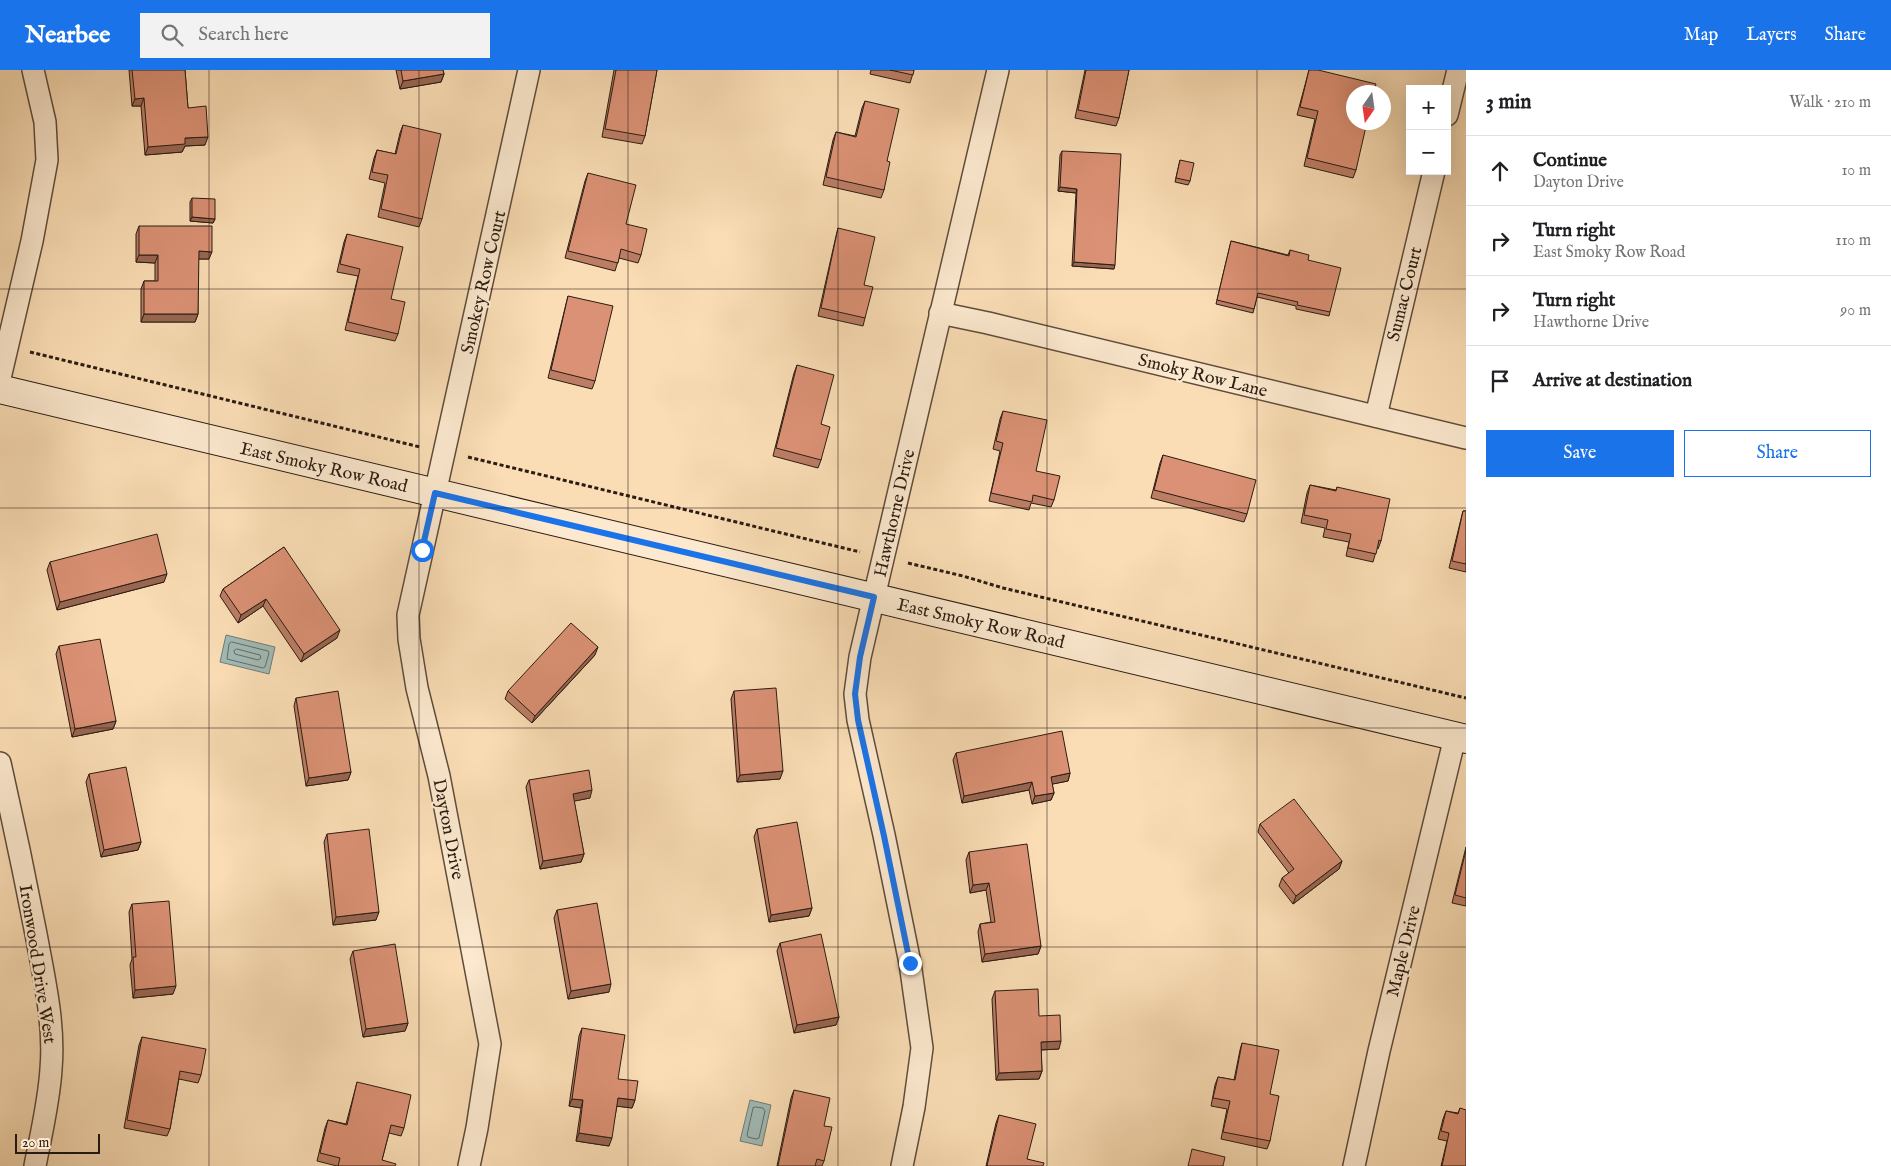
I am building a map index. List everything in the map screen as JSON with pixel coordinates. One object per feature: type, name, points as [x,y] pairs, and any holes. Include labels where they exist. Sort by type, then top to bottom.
[{"type":"street","points":[[0,378],[32,241],[47,160],[45,122],[33,70]]},
{"type":"street","name":"Smokey Row Court","points":[[435,493],[529,70]]},
{"type":"street","name":"Hawthorne Drive","points":[[902,1166],[914,1107],[922,1048],[910,963],[858,720],[855,694],[860,657],[998,70]]},
{"type":"street","points":[[1451,99],[1458,70]]},
{"type":"street","name":"Sumac Court","points":[[1376,416],[1433,175]]},
{"type":"street","name":"Smoky Row Lane","points":[[940,313],[998,325],[1466,438]]},
{"type":"street","name":"East Smoky Row Road","points":[[0,389],[1461,738]]},
{"type":"street","name":"Dayton Drive","points":[[435,493],[408,615],[409,639],[417,688],[439,776],[490,1044],[469,1166]]},
{"type":"street","name":"Maple Drive","points":[[1354,1166],[1379,1051],[1461,738]]},
{"type":"street","name":"Ironwood Drive West","points":[[0,763],[25,877],[52,1030],[51,1069],[45,1118],[35,1166]]},
{"type":"path","points":[[35,354],[417,446]]},
{"type":"path","points":[[474,459],[963,576],[1002,588],[1466,698]]},
{"type":"water","points":[[226,635],[275,647],[269,674],[220,662]]},
{"type":"water","points":[[750,1100],[771,1105],[762,1146],[740,1141]]},
{"type":"building","points":[[132,70],[185,70],[188,108],[206,106],[208,137],[185,138],[185,144],[148,147],[144,98],[135,99]]},
{"type":"building","points":[[401,70],[443,70],[444,74],[403,81]]},
{"type":"building","points":[[616,70],[657,70],[645,136],[605,129]]},
{"type":"building","points":[[890,70],[914,70],[913,75]]},
{"type":"building","points":[[1086,70],[1129,70],[1119,118],[1078,110]]},
{"type":"building","points":[[1309,70],[1318,70],[1376,84],[1346,85],[1346,130],[1365,130],[1356,170],[1307,158],[1318,111],[1300,107]]},
{"type":"building","points":[[865,101],[899,109],[887,161],[890,162],[884,190],[826,177],[836,132],[856,137]]},
{"type":"building","points":[[403,125],[441,134],[422,219],[381,209],[388,175],[372,172],[377,150],[396,154]]},
{"type":"building","points":[[1062,151],[1121,154],[1115,265],[1074,262],[1077,189],[1060,187]]},
{"type":"building","points":[[1180,160],[1194,163],[1190,181],[1176,178]]},
{"type":"building","points":[[588,173],[636,185],[626,224],[647,229],[641,255],[621,249],[618,263],[568,251]]},
{"type":"building","points":[[192,198],[215,199],[215,219],[192,217]]},
{"type":"building","points":[[139,226],[212,226],[212,252],[199,251],[198,314],[144,314],[144,281],[158,281],[158,255],[139,255]]},
{"type":"building","points":[[838,228],[875,237],[864,285],[873,287],[865,318],[821,308]]},
{"type":"building","points":[[347,234],[403,247],[391,299],[405,302],[398,334],[348,322],[360,269],[340,264]]},
{"type":"building","points":[[1231,241],[1289,256],[1290,250],[1309,255],[1308,260],[1341,268],[1330,312],[1297,305],[1298,302],[1258,293],[1254,309],[1217,300]]},
{"type":"building","points":[[568,296],[613,306],[595,381],[551,370]]},
{"type":"building","points":[[797,365],[834,375],[821,424],[830,427],[821,460],[776,448]]},
{"type":"building","points":[[1003,411],[1047,420],[1036,471],[1060,476],[1054,500],[1033,495],[1032,502],[991,493],[1003,443],[996,441]]},
{"type":"building","points":[[1163,455],[1256,480],[1247,514],[1154,490]]},
{"type":"building","points":[[1310,485],[1336,491],[1337,487],[1390,499],[1381,541],[1379,540],[1376,554],[1348,548],[1351,534],[1326,529],[1328,520],[1304,515]]},
{"type":"building","points":[[1463,511],[1466,511],[1466,564],[1452,561]]},
{"type":"building","points":[[157,534],[167,574],[60,602],[50,562]]},
{"type":"building","points":[[284,547],[340,630],[304,654],[266,599],[241,615],[223,589]]},
{"type":"building","points":[[571,623],[598,647],[535,716],[508,691]]},
{"type":"building","points":[[100,639],[116,721],[75,729],[59,646]]},
{"type":"building","points":[[776,688],[783,771],[740,775],[734,691]]},
{"type":"building","points":[[338,691],[351,772],[309,778],[296,698]]},
{"type":"building","points":[[1062,731],[1070,773],[1051,777],[1054,793],[1035,796],[1032,782],[964,796],[956,753]]},
{"type":"building","points":[[126,767],[141,842],[104,850],[89,774]]},
{"type":"building","points":[[589,770],[592,790],[573,794],[584,854],[543,861],[529,780]]},
{"type":"building","points":[[1294,799],[1342,861],[1296,896],[1282,878],[1294,869],[1260,824]]},
{"type":"building","points":[[797,822],[812,908],[771,915],[757,829]]},
{"type":"building","points":[[369,829],[379,912],[336,917],[327,834]]},
{"type":"building","points":[[1027,844],[1041,946],[985,954],[980,924],[995,922],[989,883],[973,885],[969,852]]},
{"type":"building","points":[[1466,850],[1466,898],[1455,895]]},
{"type":"building","points":[[169,901],[176,986],[135,990],[133,957],[136,957],[132,904]]},
{"type":"building","points":[[597,903],[611,984],[571,991],[557,910]]},
{"type":"building","points":[[821,934],[839,1017],[797,1025],[780,943]]},
{"type":"building","points":[[395,944],[408,1023],[366,1029],[353,951]]},
{"type":"building","points":[[1038,989],[1039,1016],[1060,1015],[1061,1041],[1041,1042],[1042,1071],[999,1073],[995,991]]},
{"type":"building","points":[[582,1028],[625,1035],[618,1079],[638,1081],[635,1100],[618,1098],[612,1138],[579,1133],[583,1100],[572,1099]]},
{"type":"building","points":[[142,1037],[206,1049],[201,1075],[180,1071],[170,1129],[127,1120]]},
{"type":"building","points":[[1242,1043],[1279,1050],[1270,1094],[1279,1096],[1270,1141],[1223,1132],[1230,1101],[1213,1098],[1218,1077],[1235,1080]]},
{"type":"building","points":[[357,1082],[411,1095],[404,1128],[391,1125],[382,1160],[396,1164],[395,1166],[338,1166],[340,1158],[320,1153],[328,1120],[347,1125]]},
{"type":"building","points":[[794,1090],[830,1098],[824,1126],[832,1127],[824,1161],[817,1159],[815,1166],[778,1166]]},
{"type":"building","points":[[1460,1108],[1466,1110],[1466,1166],[1442,1166],[1449,1133],[1441,1131],[1446,1111],[1458,1114]]},
{"type":"building","points":[[999,1115],[1036,1124],[1027,1159],[1044,1163],[1043,1166],[987,1166]]},
{"type":"building","points":[[1192,1149],[1225,1157],[1223,1166],[1188,1166]]},
{"type":"route","points":[[422,550],[435,493],[874,597],[860,657],[855,694],[858,720],[910,963]]}]
